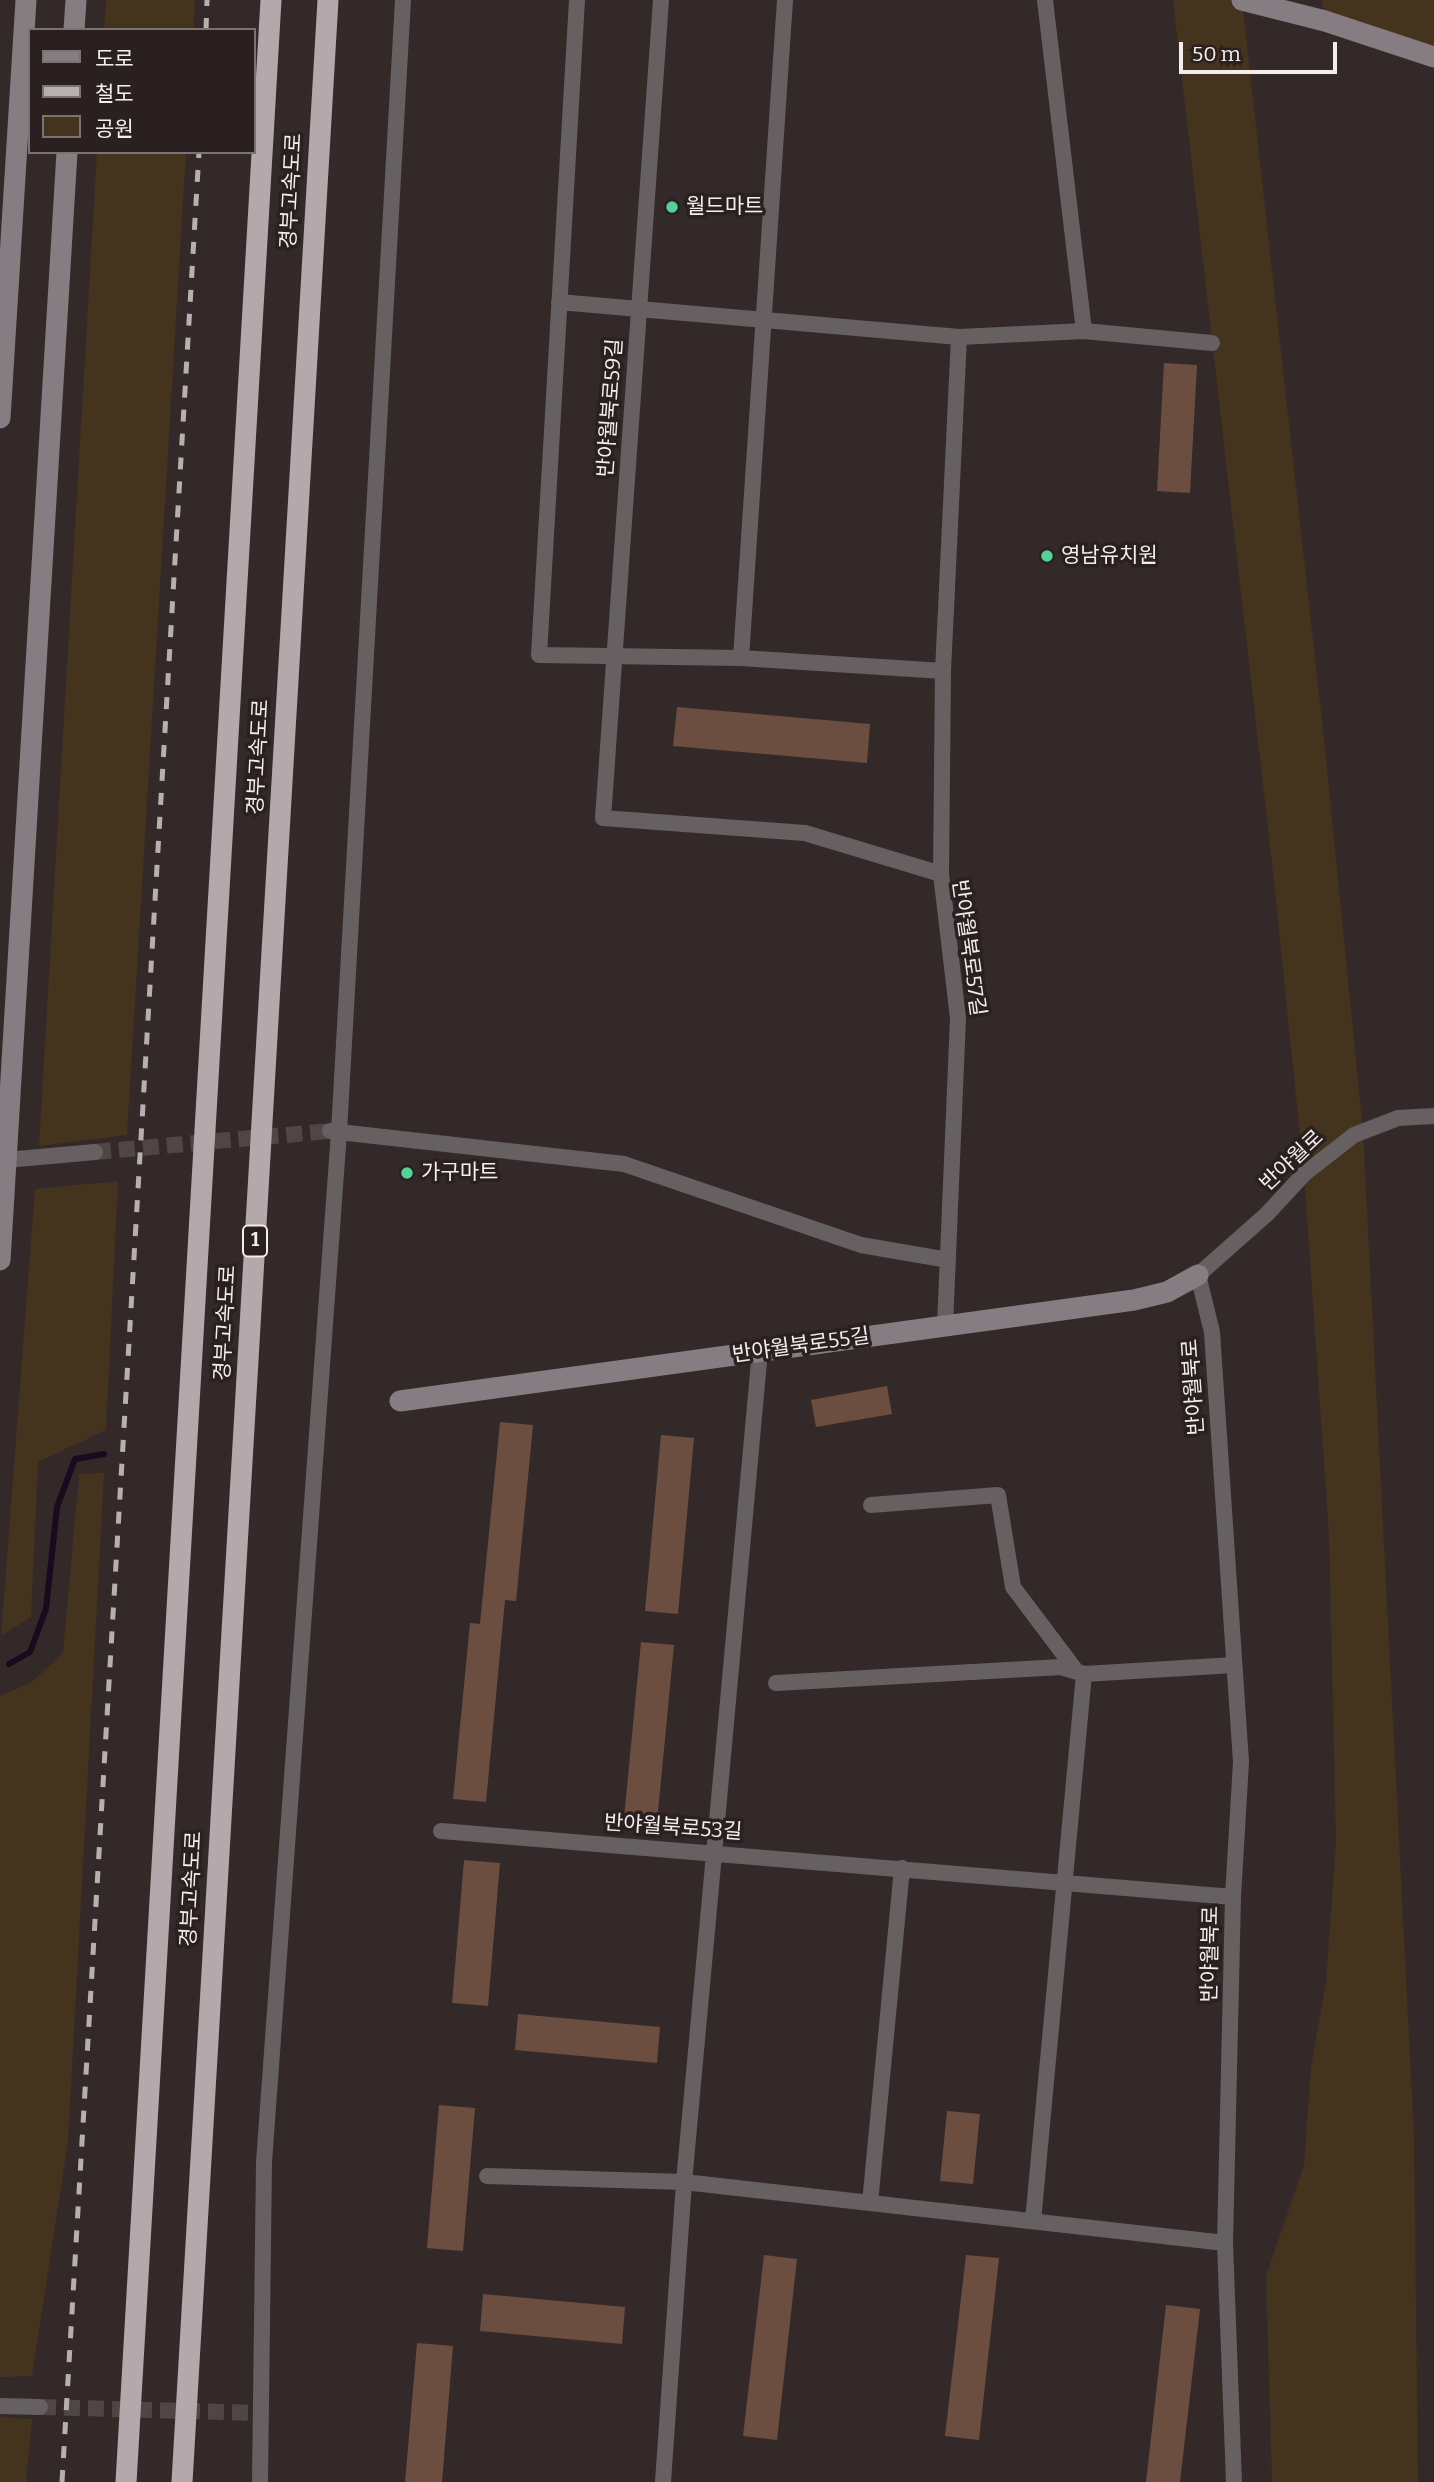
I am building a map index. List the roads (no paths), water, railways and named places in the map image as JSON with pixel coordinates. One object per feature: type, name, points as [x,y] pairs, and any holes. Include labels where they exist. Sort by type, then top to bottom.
[{"type":"highway","name":"경부고속도로","points":[[126,2482],[271,0]]},
{"type":"highway","name":"경부고속도로","points":[[182,2482],[328,0]]},
{"type":"main road","points":[[0,418],[8,155],[26,0]]},
{"type":"main road","points":[[74,28],[76,0]]},
{"type":"main road","points":[[1242,0],[1324,10],[1434,57]]},
{"type":"main road","points":[[0,1260],[6,1160],[7,1011],[66,154]]},
{"type":"main road","name":"반야월북로55길","points":[[400,1401],[1134,1300],[1167,1292],[1198,1275]]},
{"type":"street","points":[[260,2482],[264,2162],[334,1132],[403,0]]},
{"type":"street","points":[[576,0],[539,655],[741,658],[943,671]]},
{"type":"street","name":"반야월북로59길","points":[[603,818],[662,0]]},
{"type":"street","points":[[741,658],[785,0]]},
{"type":"street","points":[[1045,0],[1084,331]]},
{"type":"street","points":[[559,302],[959,337],[1084,331],[1212,343]]},
{"type":"street","points":[[941,874],[943,671],[959,337]]},
{"type":"street","name":"반야월북로57길","points":[[603,818],[805,833],[941,874],[958,1018],[945,1326]]},
{"type":"street","name":"반야월로","points":[[1198,1275],[1267,1214],[1304,1174],[1354,1135],[1398,1118],[1434,1116]]},
{"type":"street","points":[[334,1132],[624,1164],[861,1245],[948,1260]]},
{"type":"street","points":[[6,1160],[95,1153]]},
{"type":"street","name":"반야월북로","points":[[1198,1275],[1212,1332],[1241,1774],[1233,1897],[1225,2243],[1234,2482]]},
{"type":"street","points":[[663,2482],[684,2182],[760,1351]]},
{"type":"street","points":[[871,1505],[998,1495],[1013,1587],[1081,1673],[1065,1882],[1033,2221]]},
{"type":"street","points":[[776,1682],[1061,1667],[1081,1673],[1234,1665]]},
{"type":"street","name":"반야월북로53길","points":[[441,1832],[714,1852],[1233,1897]]},
{"type":"street","points":[[870,2203],[902,1868]]},
{"type":"street","points":[[487,2176],[684,2182],[1225,2243]]},
{"type":"street","points":[[0,2406],[40,2407]]},
{"type":"waterway","points":[[9,1664],[30,1652],[46,1609],[57,1507],[75,1459],[104,1454]]},
{"type":"tunnel","points":[[95,1152],[330,1131]]},
{"type":"tunnel","points":[[40,2407],[261,2413]]},
{"type":"railway","points":[[206,28],[207,0]]},
{"type":"railway","points":[[62,2482],[199,154]]},
{"type":"place","name":"월드마트","points":[[672,207]]},
{"type":"place","name":"영남유치원","points":[[1047,556]]},
{"type":"place","name":"가구마트","points":[[407,1173]]}]
